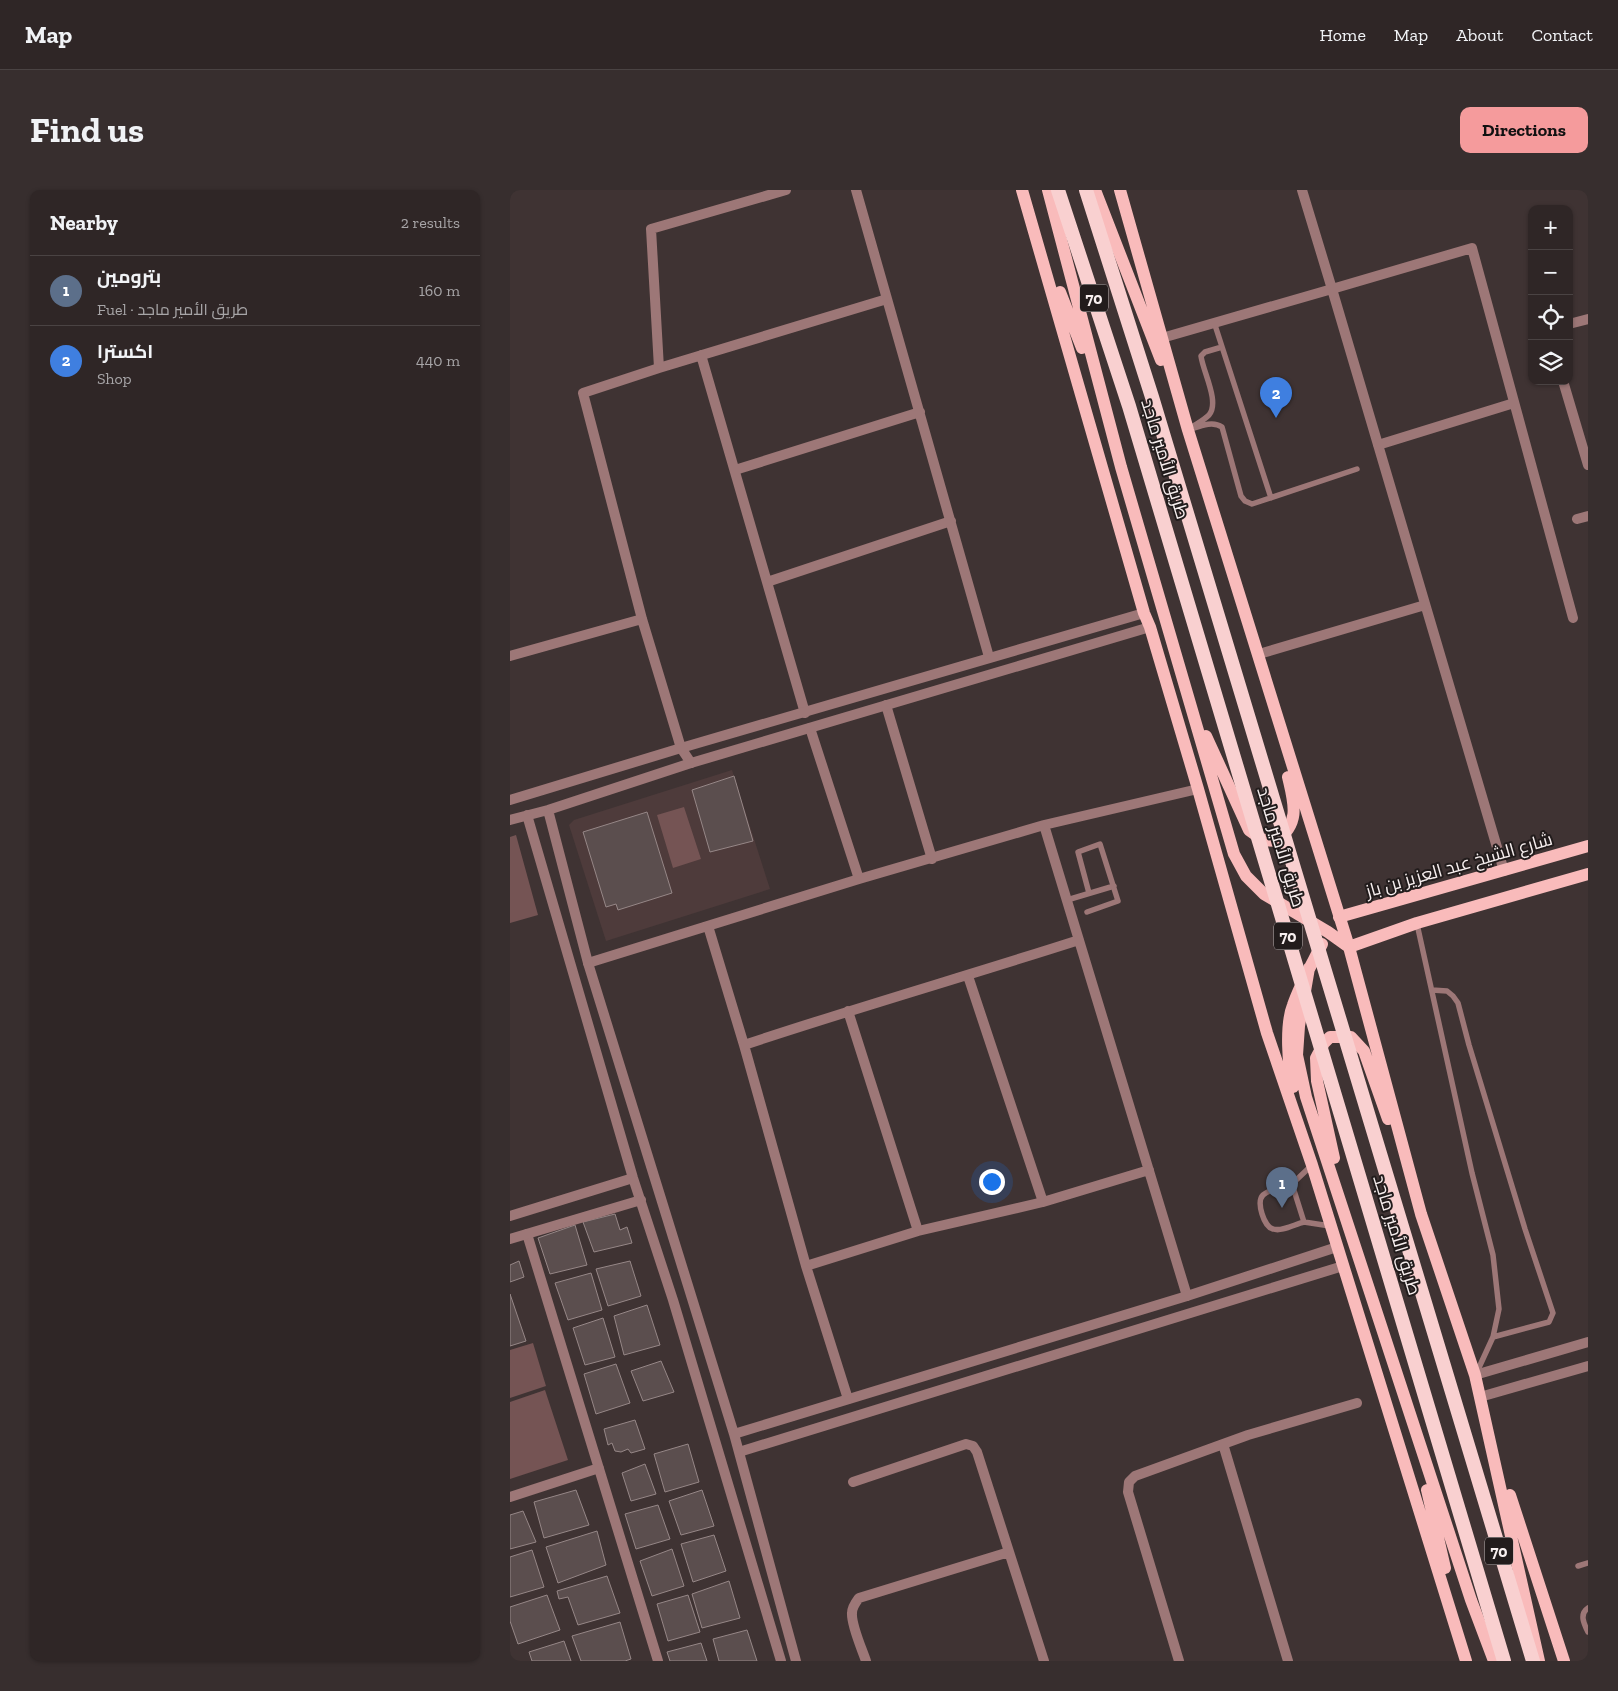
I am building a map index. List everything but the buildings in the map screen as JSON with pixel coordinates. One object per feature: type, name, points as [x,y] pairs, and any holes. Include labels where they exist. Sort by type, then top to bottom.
[{"type":"highway","name":"طريق الأمير ماجد","points":[[1058,190],[1130,406],[1504,1661]]},
{"type":"highway","name":"طريق الأمير ماجد","points":[[1086,190],[1152,397],[1533,1661]]},
{"type":"main road","points":[[1022,190],[1144,612],[1198,789],[1267,1033],[1312,1165],[1467,1661]]},
{"type":"main road","points":[[1048,190],[1121,467],[1234,854],[1246,876],[1264,894],[1328,932],[1349,947]]},
{"type":"main road","points":[[1095,190],[1188,430]]},
{"type":"main road","points":[[1120,190],[1188,430],[1263,669],[1295,804],[1295,815],[1288,829],[1276,841],[1263,840],[1249,830],[1186,693]]},
{"type":"main road","points":[[1029,213],[1082,348],[1121,467]]},
{"type":"main road","points":[[1263,669],[1349,947],[1421,1214]]},
{"type":"main road","name":"شارع الشيخ عبد العزيز بن باز","points":[[1339,917],[1588,846]]},
{"type":"main road","points":[[1349,947],[1417,923],[1588,874]]},
{"type":"main road","points":[[1312,1165],[1290,1072],[1288,1040],[1292,1006],[1328,932],[1339,917]]},
{"type":"main road","points":[[1309,968],[1299,1026],[1297,1055],[1306,1097],[1471,1600],[1494,1661]]},
{"type":"main road","points":[[1349,1227],[1317,1081],[1316,1058],[1324,1043],[1330,1037],[1350,1036],[1364,1051],[1475,1375],[1539,1661]]},
{"type":"main road","points":[[1404,1398],[1467,1661]]},
{"type":"main road","points":[[1487,1427],[1565,1661]]},
{"type":"street","points":[[659,368],[651,229],[786,190]]},
{"type":"street","points":[[856,190],[990,657]]},
{"type":"street","points":[[1302,190],[1504,871]]},
{"type":"street","points":[[1162,338],[1472,248],[1573,618]]},
{"type":"street","points":[[691,763],[681,748],[642,619],[583,393],[887,299]]},
{"type":"street","points":[[1573,323],[1588,319]]},
{"type":"street","points":[[701,355],[805,713]]},
{"type":"street","points":[[1564,385],[1588,465]]},
{"type":"street","points":[[1378,444],[1514,403]]},
{"type":"street","points":[[734,470],[920,412]]},
{"type":"street","points":[[1577,519],[1588,516]]},
{"type":"street","points":[[767,582],[951,521]]},
{"type":"street","points":[[1259,654],[1425,605]]},
{"type":"street","points":[[510,800],[1144,612]]},
{"type":"street","points":[[510,656],[642,619]]},
{"type":"street","points":[[510,820],[548,810],[691,763],[1150,627]]},
{"type":"street","points":[[886,705],[932,859]]},
{"type":"street","points":[[810,728],[860,879]]},
{"type":"street","points":[[588,963],[860,879],[1044,825],[1198,789]]},
{"type":"street","points":[[548,810],[588,963],[734,1434],[796,1661]]},
{"type":"street","points":[[527,814],[633,1178],[673,1300],[780,1661]]},
{"type":"street","points":[[1044,825],[1187,1296]]},
{"type":"street","points":[[708,926],[744,1045],[806,1266],[848,1399]]},
{"type":"street","points":[[744,1045],[1078,940]]},
{"type":"street","points":[[968,976],[1043,1202]]},
{"type":"street","points":[[848,1011],[918,1231]]},
{"type":"street","points":[[806,1266],[918,1231],[1043,1202],[1149,1170]]},
{"type":"street","points":[[510,1216],[633,1178]]},
{"type":"street","points":[[510,1239],[641,1200]]},
{"type":"street","points":[[527,1234],[658,1661]]},
{"type":"street","points":[[734,1434],[1013,1350],[1337,1247]]},
{"type":"street","points":[[739,1452],[1343,1266]]},
{"type":"street","points":[[673,1300],[691,1295]]},
{"type":"street","points":[[1475,1375],[1588,1342]]},
{"type":"street","points":[[1013,1350],[1018,1366]]},
{"type":"street","points":[[1480,1397],[1588,1366]]},
{"type":"street","points":[[1178,1661],[1128,1492],[1129,1482],[1135,1476],[1248,1435],[1356,1402]]},
{"type":"street","points":[[853,1482],[966,1444],[973,1446],[977,1452],[1043,1661]]},
{"type":"street","points":[[1223,1444],[1288,1661]]},
{"type":"street","points":[[510,1496],[599,1468]]},
{"type":"street","points":[[866,1661],[853,1623],[852,1613],[855,1603],[860,1598],[1009,1552]]},
{"type":"street","points":[[769,1619],[782,1610]]},
{"type":"lane","points":[[1214,322],[1271,498]]},
{"type":"lane","points":[[1188,430],[1207,417],[1213,406],[1213,398],[1201,356],[1205,352],[1222,347]]},
{"type":"lane","points":[[1188,430],[1212,424],[1218,424],[1222,427],[1242,496],[1245,501],[1252,504],[1357,469]]},
{"type":"lane","points":[[1087,912],[1118,901],[1102,845],[1099,844],[1078,852],[1089,893]]},
{"type":"lane","points":[[1067,900],[1114,886]]},
{"type":"lane","points":[[1417,923],[1472,1174],[1494,1256],[1498,1309],[1494,1337],[1475,1375]]},
{"type":"lane","points":[[1432,990],[1447,991],[1458,1003],[1469,1046],[1522,1220],[1553,1314],[1549,1322],[1540,1326],[1494,1337]]},
{"type":"lane","points":[[1312,1165],[1292,1184],[1265,1193],[1261,1197],[1260,1204],[1267,1225],[1271,1229],[1279,1230],[1304,1222],[1330,1226]]},
{"type":"lane","points":[[1292,1184],[1304,1222]]},
{"type":"lane","points":[[1578,1566],[1588,1563]]},
{"type":"lane","points":[[1588,1608],[1583,1612],[1582,1617],[1588,1632]]},
{"type":"shaded area","points":[[732,770],[770,889],[606,941],[569,825],[574,820]]},
{"type":"shaded area","points":[[684,807],[701,859],[673,868],[657,815]]},
{"type":"shaded area","points":[[516,835],[538,915],[510,923],[510,837]]},
{"type":"shaded area","points":[[533,1343],[546,1386],[510,1398],[510,1350]]},
{"type":"shaded area","points":[[545,1390],[568,1460],[510,1479],[510,1402]]},
{"type":"place","name":"اكسترا","points":[[1276,418]]},
{"type":"place","name":"بترومين","points":[[1282,1208]]}]
